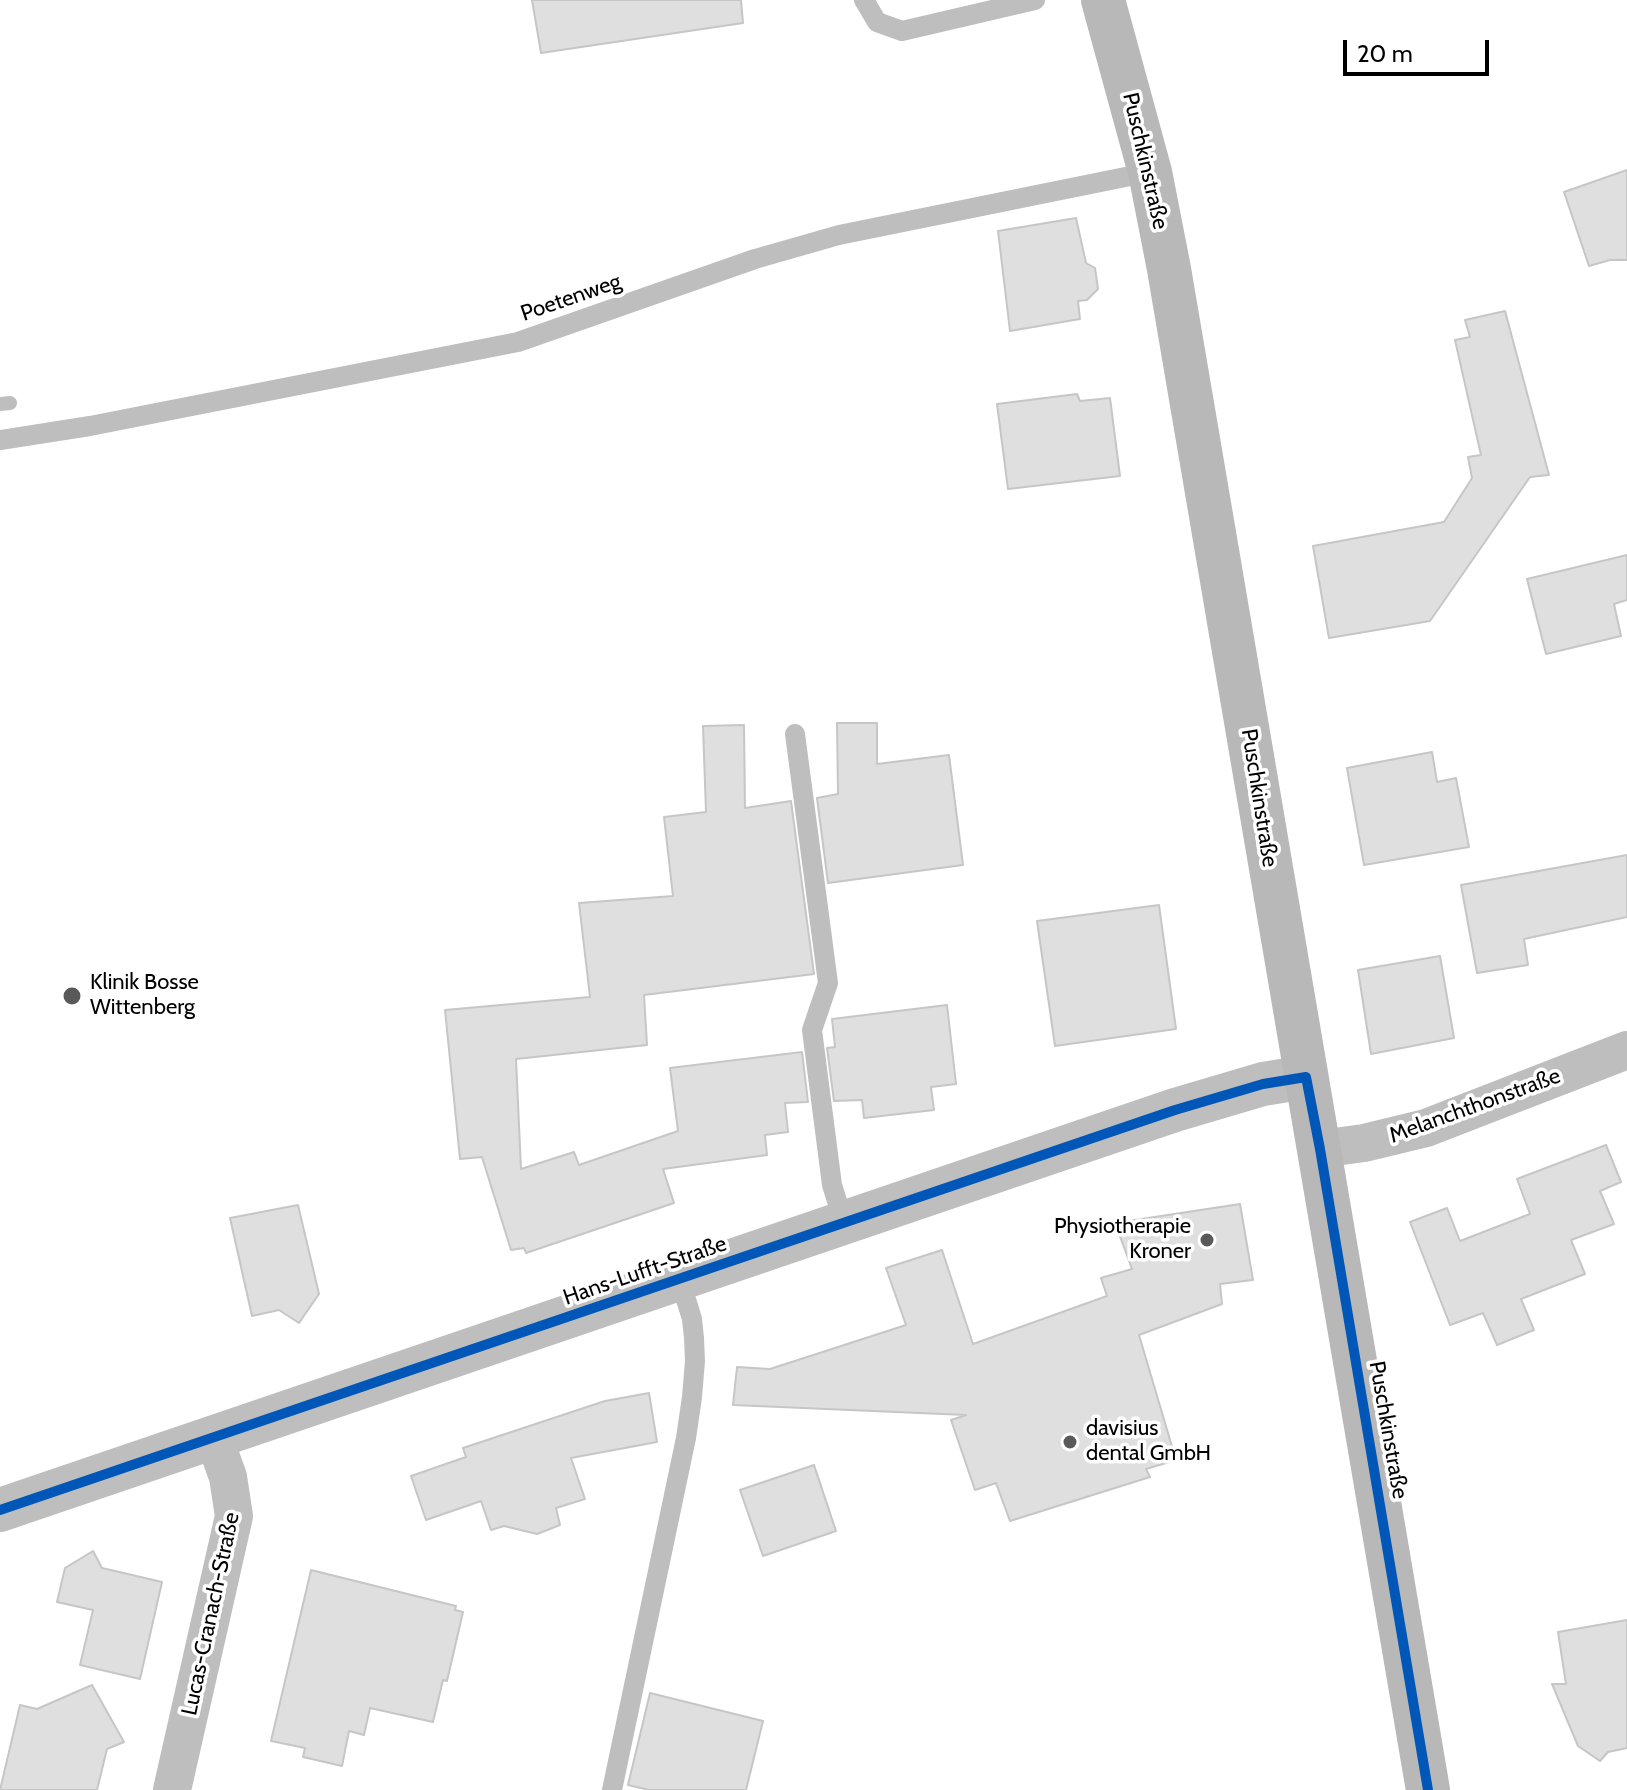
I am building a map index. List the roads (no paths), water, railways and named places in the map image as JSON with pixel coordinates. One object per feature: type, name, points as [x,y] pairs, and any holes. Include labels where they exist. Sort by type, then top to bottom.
[{"type":"main road","name":"Puschkinstraße","points":[[1103,0],[1125,71],[1150,172],[1196,419],[1428,1790]]},
{"type":"street","name":"Melanchthonstraße","points":[[1320,1149],[1364,1143],[1426,1128],[1627,1050]]},
{"type":"street","name":"Hans-Lufft-Straße","points":[[0,1510],[1218,1097],[1263,1084],[1306,1077]]},
{"type":"street","name":"Lucas-Cranach-Straße","points":[[172,1790],[234,1516],[228,1477],[214,1438]]},
{"type":"lane","points":[[864,0],[877,22],[902,31],[1035,0]]},
{"type":"lane","name":"Poetenweg","points":[[0,440],[90,426],[518,342],[755,259],[839,235],[1150,172]]},
{"type":"lane","points":[[795,734],[828,983],[812,1030],[832,1185],[844,1223]]},
{"type":"lane","points":[[612,1790],[692,1397],[694,1338],[692,1319],[680,1280]]},
{"type":"waterway","points":[[0,404],[10,403]]},
{"type":"place","name":"Klinik Bosse Wittenberg","points":[[72,996]]},
{"type":"place","name":"Physiotherapie Kroner","points":[[1207,1240]]},
{"type":"place","name":"davisius dental GmbH","points":[[1070,1442]]}]
